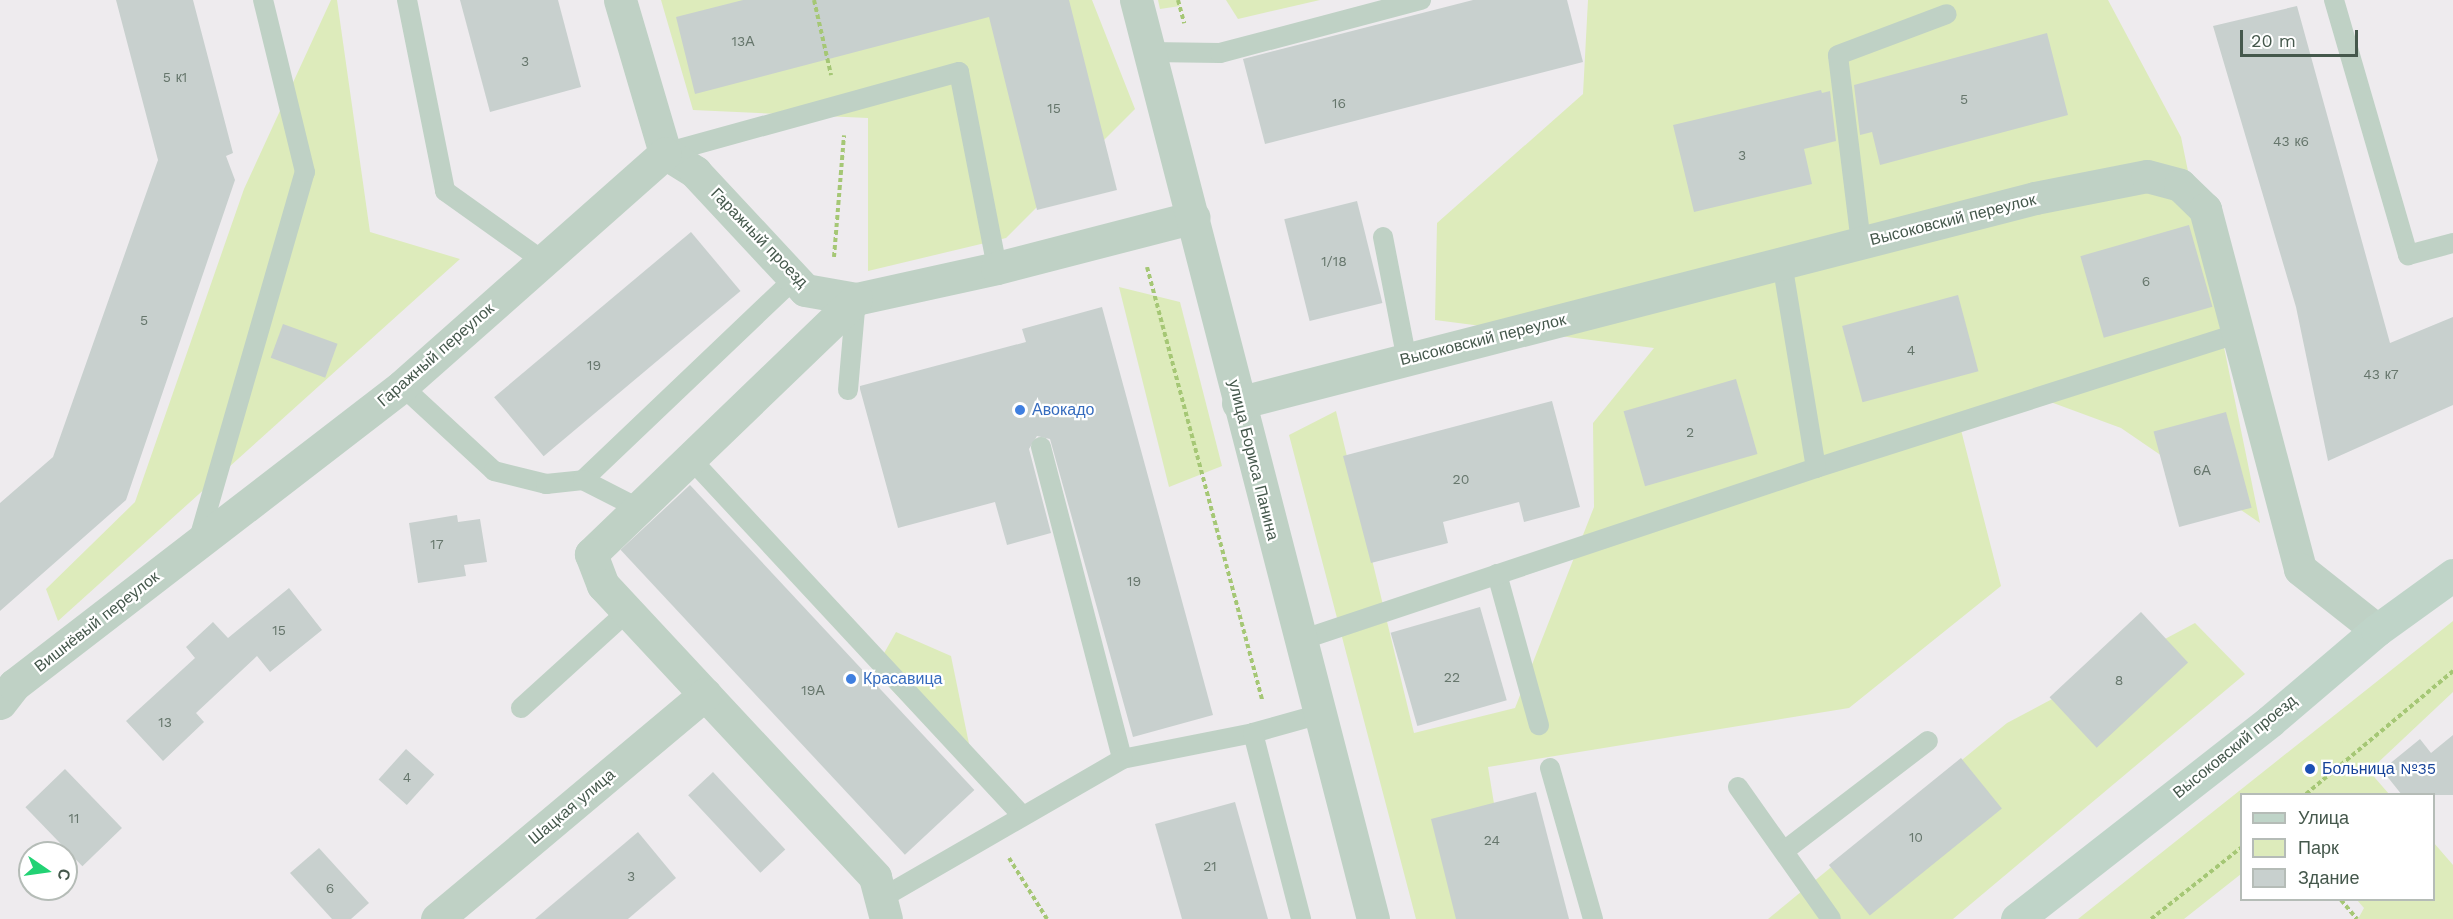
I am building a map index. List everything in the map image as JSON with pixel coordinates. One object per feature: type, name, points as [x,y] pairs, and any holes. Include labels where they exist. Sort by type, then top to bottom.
[{"type":"street","points":[[620,0],[665,153]]},
{"type":"street","name":"улица Бориса Панина","points":[[1136,0],[1194,217],[1238,403],[1317,715],[1373,919]]},
{"type":"street","name":"Гаражный переулок","points":[[197,544],[402,386],[665,153]]},
{"type":"street","name":"Гаражный проезд","points":[[665,153],[695,172],[805,290],[844,297],[997,268],[1194,217]]},
{"type":"street","name":"Высоковский переулок","points":[[1238,403],[2035,198],[2147,176],[2180,185],[2205,209],[2236,334],[2300,569],[2377,630]]},
{"type":"street","points":[[844,297],[690,458],[591,554],[603,585],[875,877],[883,909]]},
{"type":"street","name":"Вишнёвый переулок","points":[[0,703],[14,685],[197,544]]},
{"type":"street","name":"Высоковский проезд","points":[[2017,919],[2270,721],[2377,630],[2453,574]]},
{"type":"street","name":"Шацкая улица","points":[[437,919],[705,694]]},
{"type":"lane","points":[[197,544],[305,172],[263,0]]},
{"type":"lane","points":[[407,0],[444,191],[543,261]]},
{"type":"lane","points":[[1150,52],[1221,53],[1421,0]]},
{"type":"lane","points":[[2334,0],[2408,255],[2453,243]]},
{"type":"lane","points":[[1861,243],[1838,55],[1947,14]]},
{"type":"lane","points":[[665,153],[838,103],[959,72],[997,268]]},
{"type":"lane","points":[[1383,237],[1407,360]]},
{"type":"lane","points":[[1782,263],[1816,468]]},
{"type":"lane","points":[[583,480],[795,278]]},
{"type":"lane","points":[[844,297],[848,390]]},
{"type":"lane","points":[[1298,641],[1816,468],[2236,334]]},
{"type":"lane","points":[[402,386],[494,471],[546,484],[583,480],[638,508]]},
{"type":"lane","points":[[1041,447],[1122,759]]},
{"type":"lane","points":[[690,458],[1022,815]]},
{"type":"lane","points":[[1497,574],[1539,725]]},
{"type":"lane","points":[[521,708],[628,611]]},
{"type":"lane","points":[[883,909],[992,832],[1122,759],[1261,730],[1317,715]]},
{"type":"lane","points":[[1261,730],[1301,919]]},
{"type":"lane","points":[[1784,851],[1928,741]]},
{"type":"lane","points":[[1550,768],[1593,919]]},
{"type":"lane","points":[[1738,787],[1831,919]]},
{"type":"path","points":[[814,0],[844,131],[844,297]]},
{"type":"path","points":[[1138,231],[1261,730]]},
{"type":"path","points":[[2308,793],[2453,671]]},
{"type":"path","points":[[992,832],[1047,919]]},
{"type":"path","points":[[2151,919],[2240,848]]},
{"type":"path","points":[[2342,901],[2357,919]]},
{"type":"green space","points":[[331,0],[337,0],[370,232],[460,259],[58,621],[46,589],[135,502],[244,189]]},
{"type":"green space","points":[[661,0],[1092,0],[1135,109],[1006,238],[868,271],[868,118],[693,110]]},
{"type":"green space","points":[[1158,0],[1178,0],[1180,6],[1160,9]]},
{"type":"green space","points":[[1226,0],[1320,0],[1238,19]]},
{"type":"green space","points":[[1588,0],[2108,0],[2181,137],[2260,523],[2121,428],[2037,397],[1960,426],[2001,586],[1849,708],[1488,767],[1513,919],[1416,919],[1289,435],[1336,411],[1414,733],[1515,708],[1594,507],[1593,423],[1654,348],[1435,320],[1437,223],[1583,94]]},
{"type":"green space","points":[[1119,287],[1180,302],[1222,466],[1169,487]]},
{"type":"green space","points":[[2453,621],[2453,692],[2369,771],[2388,793],[2240,793],[2240,875],[2184,919],[2078,919]]},
{"type":"green space","points":[[2195,623],[2245,674],[1953,919],[1768,919],[2007,723]]},
{"type":"green space","points":[[896,632],[951,656],[976,778],[874,671]]},
{"type":"green space","points":[[2435,844],[2453,865],[2453,919],[2358,919],[2364,908],[2358,901],[2435,901]]},
{"type":"building","points":[[116,0],[193,0],[233,153],[226,156],[235,180],[126,500],[0,611],[0,503],[53,457],[158,160]]},
{"type":"building","points":[[460,0],[558,0],[581,87],[490,112]]},
{"type":"building","points":[[743,0],[1069,0],[1117,190],[1037,210],[989,17],[695,94],[676,17]]},
{"type":"building","points":[[1473,0],[1567,0],[1583,62],[1265,144],[1243,59]]},
{"type":"building","points":[[2297,6],[2390,343],[2453,317],[2453,405],[2328,461],[2296,307],[2213,26]]},
{"type":"building","points":[[2047,33],[2068,115],[1880,165],[1872,132],[1860,135],[1854,85]]},
{"type":"building","points":[[1821,90],[1822,93],[1830,91],[1836,141],[1804,149],[1812,184],[1694,212],[1673,125]]},
{"type":"building","points":[[1357,201],[1382,303],[1310,321],[1284,219]]},
{"type":"building","points":[[2189,225],[2212,307],[2104,338],[2080,256]]},
{"type":"building","points":[[691,232],[740,291],[544,456],[494,397]]},
{"type":"building","points":[[1958,295],[1978,371],[1863,402],[1842,326]]},
{"type":"building","points":[[1102,307],[1213,715],[1133,737],[1050,439],[1037,436],[1029,449],[1051,533],[1007,545],[995,502],[898,528],[860,389],[860,386],[1026,342],[1022,329]]},
{"type":"building","points":[[283,324],[338,344],[325,378],[271,358]]},
{"type":"building","points":[[1736,379],[1757,454],[1645,486],[1624,411]]},
{"type":"building","points":[[1552,401],[1580,507],[1524,522],[1519,502],[1443,522],[1448,543],[1371,563],[1343,456]]},
{"type":"building","points":[[2226,412],[2252,508],[2179,527],[2154,431]]},
{"type":"building","points":[[690,485],[974,790],[905,855],[621,550]]},
{"type":"building","points":[[457,515],[458,522],[480,519],[487,562],[464,565],[466,576],[418,583],[409,523]]},
{"type":"building","points":[[289,588],[322,630],[270,672],[257,656],[196,713],[204,722],[163,761],[126,721],[195,658],[186,647],[213,622],[228,638]]},
{"type":"building","points":[[1480,607],[1507,700],[1417,726],[1391,633]]},
{"type":"building","points":[[2141,612],[2188,662],[2097,748],[2050,697]]},
{"type":"building","points":[[2453,735],[2453,795],[2400,793],[2382,770],[2420,739],[2431,753]]},
{"type":"building","points":[[406,749],[434,774],[407,805],[379,779]]},
{"type":"building","points":[[1961,758],[2002,809],[1870,915],[1829,865]]},
{"type":"building","points":[[65,769],[122,828],[82,866],[78,862],[78,841],[58,841],[25,807]]},
{"type":"building","points":[[713,772],[785,850],[760,873],[688,795]]},
{"type":"building","points":[[1536,792],[1569,919],[1456,919],[1431,819]]},
{"type":"building","points":[[1235,802],[1268,919],[1182,919],[1155,824]]},
{"type":"building","points":[[638,832],[676,878],[628,919],[535,919]]},
{"type":"building","points":[[319,848],[369,903],[351,919],[332,919],[290,873]]},
{"type":"place","name":"Авокадо","points":[[1020,410]]},
{"type":"place","name":"Красавица","points":[[851,679]]},
{"type":"place","name":"Больница №35","points":[[2310,769]]}]
